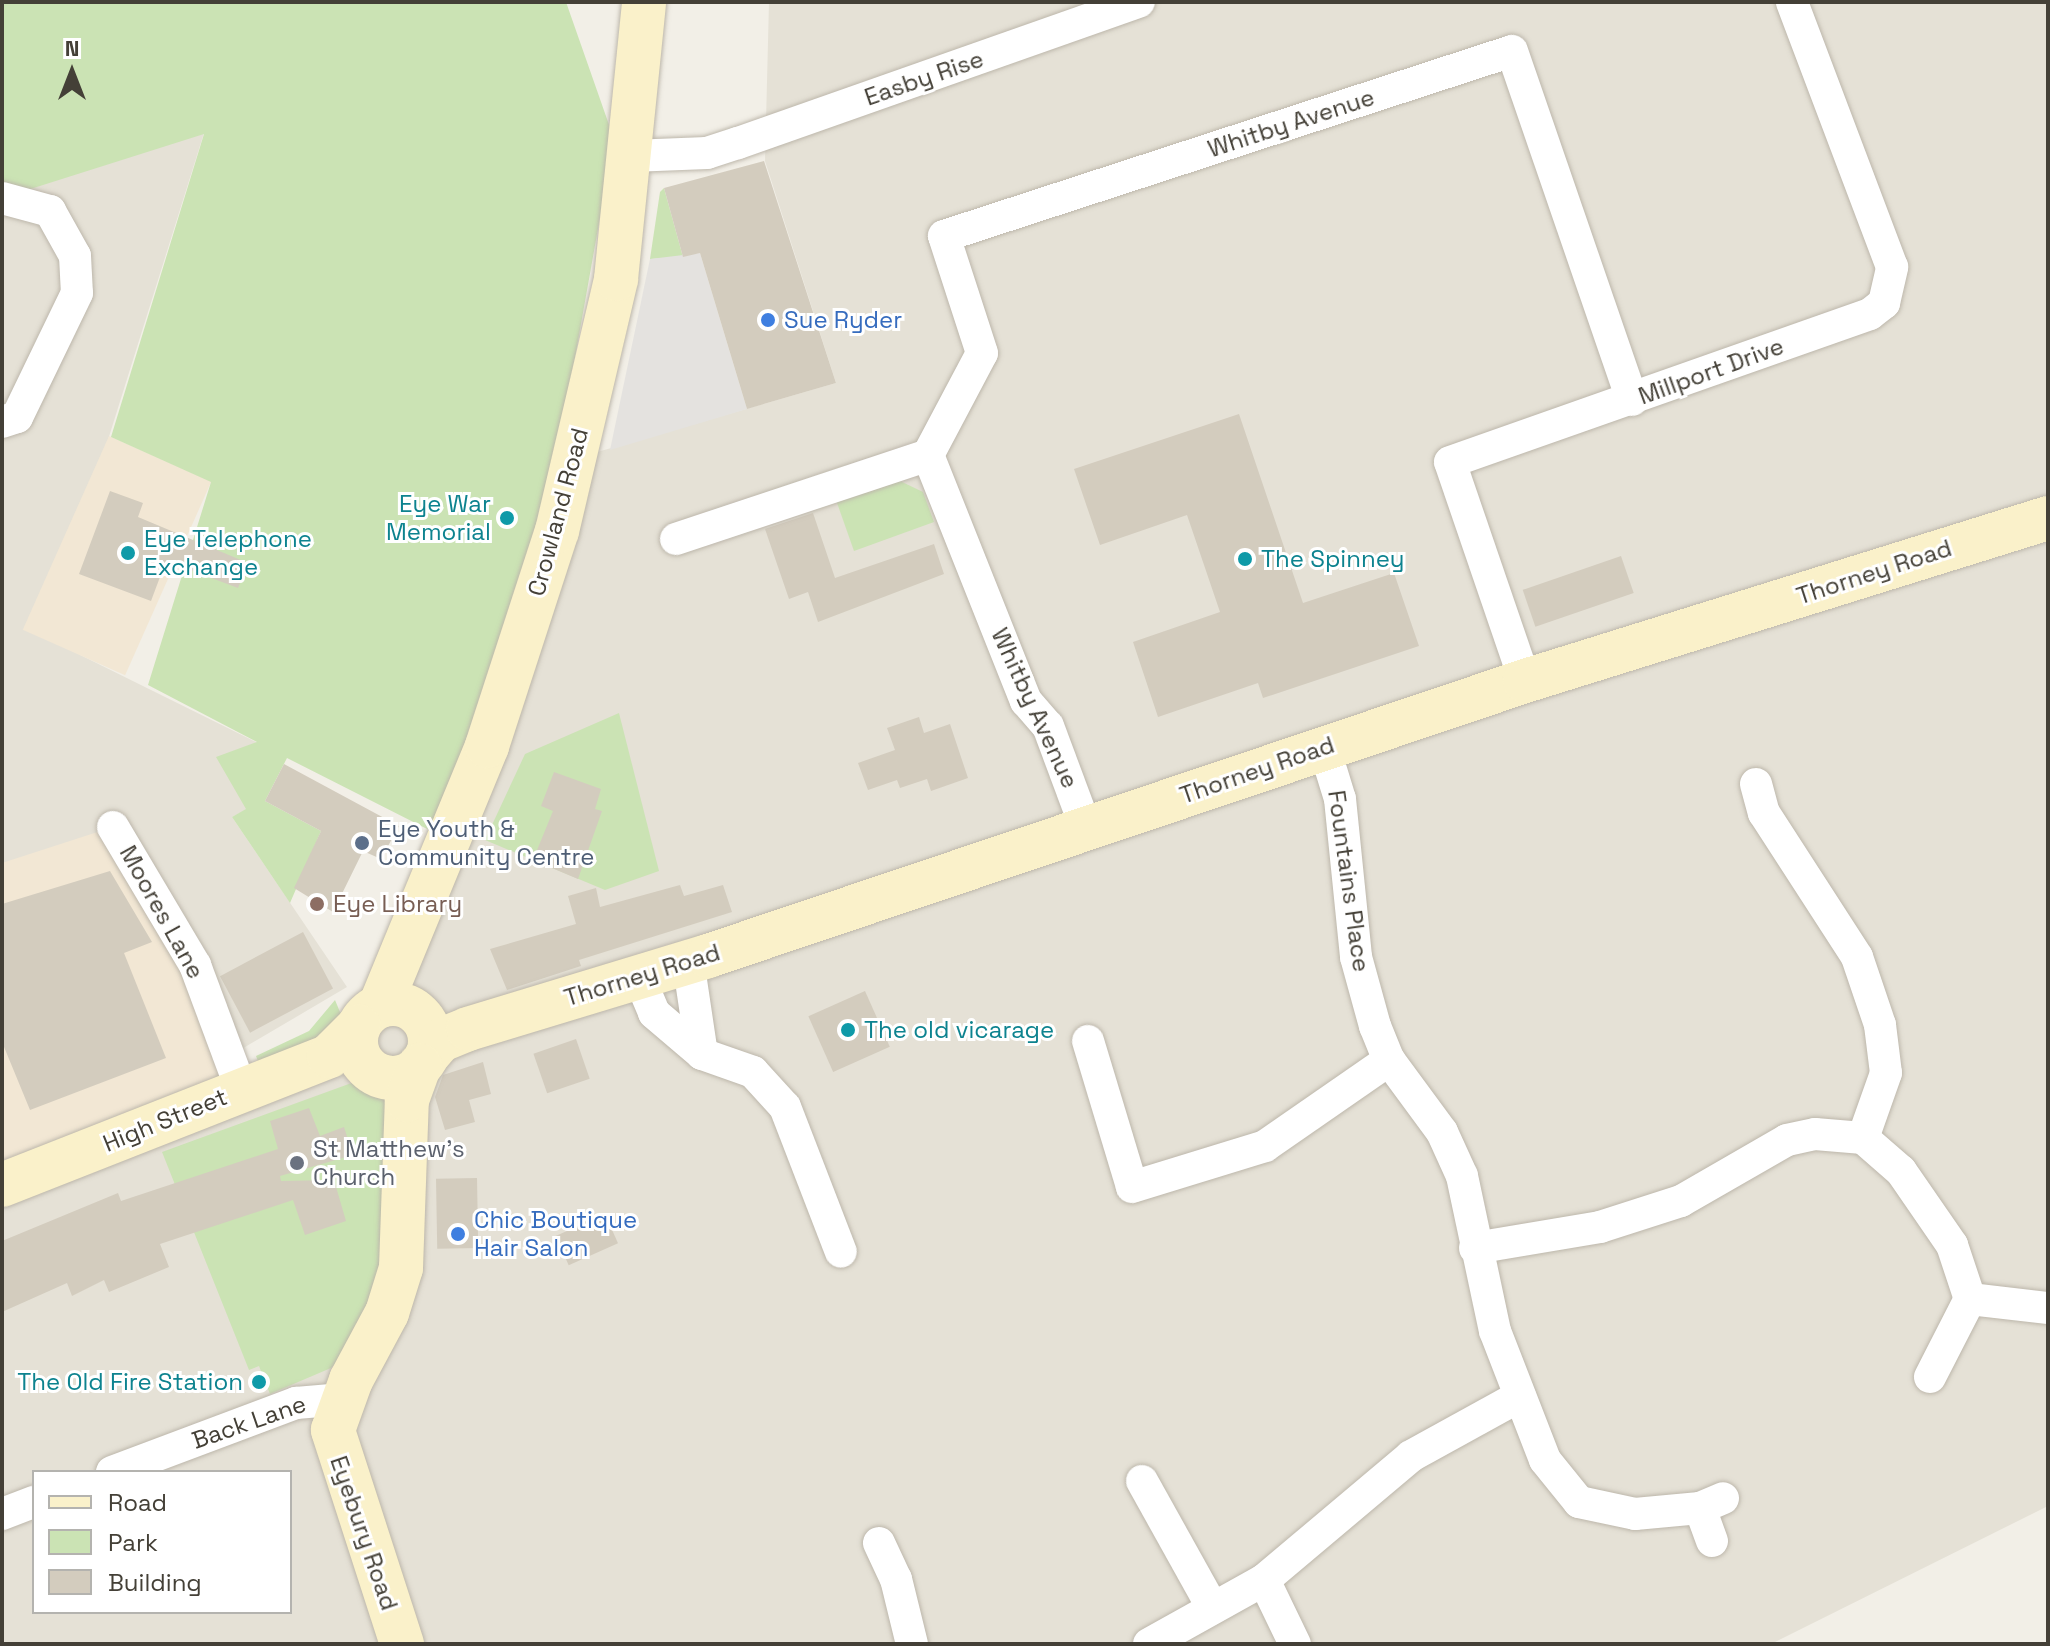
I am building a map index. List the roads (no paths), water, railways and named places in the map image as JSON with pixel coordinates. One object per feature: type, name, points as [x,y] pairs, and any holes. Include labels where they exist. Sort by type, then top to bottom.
[{"type":"street","name":"Crowland Road","points":[[617,2],[636,56]]},
{"type":"street","name":"Crowland Road","points":[[389,1046],[407,950],[487,746],[557,531],[616,279],[631,156],[636,56],[644,2]]},
{"type":"street","name":"Easby Rise","points":[[631,156],[707,153],[1139,2]]},
{"type":"street","name":"Millport Drive","points":[[1525,681],[1450,462],[1870,314],[1884,303],[1892,267],[1792,2]]},
{"type":"street","name":"Whitby Avenue","points":[[1086,828],[1048,726],[1026,701],[928,455],[982,353],[944,236],[1512,51],[1632,400]]},
{"type":"street","points":[[2,198],[50,211],[75,256],[77,293],[17,417],[2,422]]},
{"type":"street","points":[[676,539],[928,455]]},
{"type":"street","name":"Thorney Road","points":[[389,1046],[468,1029],[639,977],[1525,681],[2048,518]]},
{"type":"street","name":"Fountains Place","points":[[1324,747],[1340,799],[1356,957],[1389,1060],[1442,1132],[1462,1176],[1495,1331],[1545,1460],[1579,1502],[1635,1514],[1711,1503],[1712,1541]]},
{"type":"street","points":[[1756,784],[1764,813],[1857,957],[1880,1025],[1886,1073],[1863,1138]]},
{"type":"street","name":"Moores Lane","points":[[113,827],[195,965],[241,1089]]},
{"type":"street","points":[[688,960],[702,1054]]},
{"type":"street","points":[[639,977],[654,1013],[702,1054],[753,1072],[785,1107],[841,1252]]},
{"type":"street","points":[[1088,1041],[1132,1187],[1265,1146],[1389,1060]]},
{"type":"street","name":"High Street","points":[[2,1185],[241,1089],[389,1046]]},
{"type":"street","name":"Eyebury Road","points":[[389,1046],[401,1268],[387,1313],[343,1399],[333,1430],[336,1451],[402,1644]]},
{"type":"street","points":[[1475,1248],[1600,1227],[1681,1201],[1787,1140],[1815,1134],[1863,1138],[1901,1171],[1952,1245],[1970,1299],[1930,1377]]},
{"type":"street","points":[[1970,1299],[2048,1308]]},
{"type":"street","points":[[1149,1644],[1264,1580],[1411,1456],[1520,1396]]},
{"type":"street","name":"Back Lane","points":[[117,1470],[296,1403],[343,1399]]},
{"type":"street","points":[[1142,1481],[1212,1607]]},
{"type":"street","points":[[2,1514],[32,1503]]},
{"type":"street","points":[[879,1543],[896,1579],[912,1644]]},
{"type":"street","points":[[1264,1580],[1295,1644]]},
{"type":"place","name":"Sue Ryder","points":[[768,320]]},
{"type":"place","name":"Eye War Memorial","points":[[507,518]]},
{"type":"place","name":"Eye Telephone Exchange","points":[[128,553]]},
{"type":"place","name":"The Spinney","points":[[1245,559]]},
{"type":"place","name":"Eye Youth & Community Centre","points":[[362,843]]},
{"type":"place","name":"Eye Library","points":[[317,904]]},
{"type":"place","name":"The old vicarage","points":[[848,1030]]},
{"type":"place","name":"St Matthew's Church","points":[[297,1163]]},
{"type":"place","name":"Chic Boutique Hair Salon","points":[[458,1234]]},
{"type":"place","name":"The Old Fire Station","points":[[259,1382]]}]
